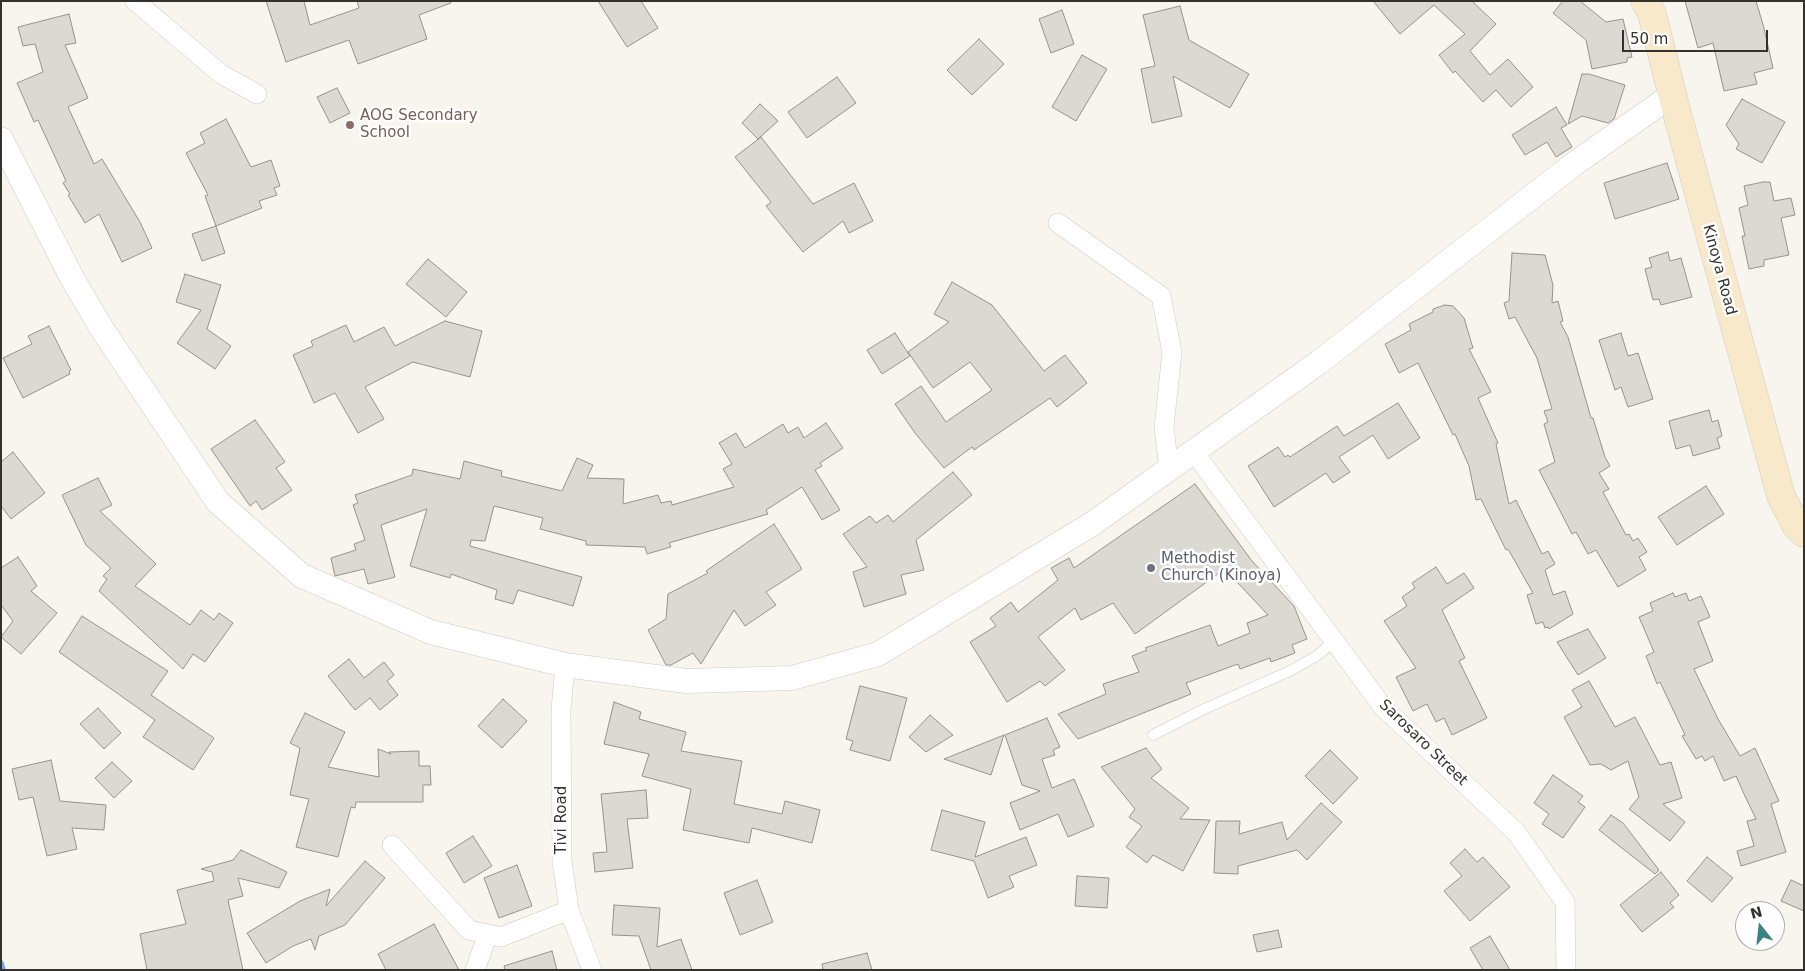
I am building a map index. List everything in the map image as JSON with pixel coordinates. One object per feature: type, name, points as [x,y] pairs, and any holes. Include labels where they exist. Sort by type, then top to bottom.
[{"type":"main road","name":"Kinoya Road","points":[[1645,1],[1652,14],[1672,95],[1781,496],[1796,525],[1804,533]]},
{"type":"street","points":[[135,1],[221,74],[257,94]]},
{"type":"street","points":[[1,139],[72,278],[102,329],[218,502],[302,576],[431,632],[564,665],[686,682],[792,678],[878,654],[1092,524],[1318,364],[1574,164],[1672,95]]},
{"type":"street","points":[[1058,223],[1161,296],[1172,352],[1164,427],[1168,470]]},
{"type":"street","name":"Sarosaro Street","points":[[1194,452],[1383,707],[1516,832],[1565,902],[1566,970]]},
{"type":"street","name":"Tivi Road","points":[[564,665],[562,710],[562,861],[569,910],[592,970]]},
{"type":"street","points":[[392,845],[469,930],[501,937],[569,910]]},
{"type":"street","points":[[475,970],[488,934]]},
{"type":"lane","points":[[1153,735],[1202,710],[1292,670],[1318,655],[1334,641]]},
{"type":"building","points":[[266,1],[304,1],[310,25],[359,8],[357,1],[450,1],[451,3],[419,15],[427,39],[358,64],[349,40],[286,62]]},
{"type":"building","points":[[598,1],[641,1],[658,28],[627,47]]},
{"type":"building","points":[[1373,1],[1472,1],[1496,24],[1470,51],[1490,75],[1508,59],[1533,87],[1511,107],[1496,90],[1483,102],[1455,71],[1453,73],[1439,55],[1465,34],[1434,5],[1400,34]]},
{"type":"building","points":[[1563,1],[1580,1],[1606,22],[1623,19],[1632,57],[1627,58],[1627,62],[1592,69],[1586,40],[1553,13]]},
{"type":"building","points":[[1685,1],[1756,1],[1773,68],[1754,73],[1757,84],[1724,91],[1713,43],[1698,48]]},
{"type":"building","points":[[1180,6],[1189,40],[1249,74],[1230,108],[1173,76],[1182,116],[1152,123],[1141,69],[1155,66],[1143,15]]},
{"type":"building","points":[[1062,10],[1074,44],[1051,53],[1039,19]]},
{"type":"building","points":[[69,14],[76,43],[65,45],[88,98],[68,107],[94,164],[102,159],[140,222],[152,248],[122,262],[99,214],[85,223],[68,195],[70,194],[63,183],[66,181],[38,120],[34,122],[17,83],[43,72],[35,44],[23,46],[18,27]]},
{"type":"building","points":[[979,39],[1004,64],[972,95],[947,70]]},
{"type":"building","points":[[1082,55],[1107,69],[1076,121],[1052,107]]},
{"type":"building","points":[[1582,74],[1589,74],[1625,85],[1614,119],[1608,123],[1582,116],[1568,124]]},
{"type":"building","points":[[837,77],[856,103],[807,138],[788,112]]},
{"type":"building","points":[[337,88],[350,113],[330,123],[317,97]]},
{"type":"building","points":[[1742,99],[1785,122],[1762,163],[1736,149],[1739,144],[1726,125]]},
{"type":"building","points":[[760,104],[778,121],[758,139],[742,123]]},
{"type":"building","points":[[1556,107],[1567,125],[1561,128],[1572,147],[1556,157],[1547,142],[1525,155],[1512,135]]},
{"type":"building","points":[[226,119],[251,167],[271,160],[280,186],[274,188],[277,195],[259,201],[262,208],[216,226],[205,196],[208,195],[186,153],[205,143],[200,133]]},
{"type":"building","points":[[761,137],[813,204],[854,183],[873,221],[849,233],[843,221],[803,252],[766,206],[771,202],[735,157]]},
{"type":"building","points":[[1667,163],[1679,199],[1615,219],[1604,183]]},
{"type":"building","points":[[1770,182],[1774,201],[1791,198],[1795,215],[1781,218],[1789,255],[1764,260],[1764,266],[1749,269],[1742,236],[1745,236],[1739,208],[1748,205],[1744,186]]},
{"type":"building","points":[[216,226],[225,253],[202,261],[192,234]]},
{"type":"building","points":[[1668,252],[1670,261],[1681,258],[1692,297],[1661,305],[1659,299],[1653,300],[1645,269],[1652,267],[1649,258]]},
{"type":"building","points":[[1512,253],[1545,255],[1553,285],[1552,303],[1558,301],[1563,321],[1560,322],[1568,337],[1591,418],[1593,418],[1605,457],[1610,466],[1599,473],[1609,489],[1603,492],[1626,535],[1629,534],[1633,541],[1638,538],[1647,552],[1639,557],[1646,570],[1618,587],[1596,550],[1588,554],[1576,532],[1572,534],[1539,470],[1555,462],[1544,424],[1548,422],[1544,411],[1552,409],[1537,358],[1515,317],[1509,319],[1504,303],[1509,301]]},
{"type":"building","points":[[428,259],[467,292],[446,317],[406,284]]},
{"type":"building","points":[[185,274],[221,285],[207,329],[231,346],[215,369],[177,343],[201,310],[176,302]]},
{"type":"building","points":[[952,282],[992,305],[1044,371],[1065,355],[1087,383],[1057,407],[1050,398],[974,450],[972,447],[944,468],[915,433],[895,404],[921,386],[946,422],[992,390],[970,362],[933,388],[908,352],[949,322],[934,314]]},
{"type":"building","points":[[1445,305],[1453,306],[1464,318],[1473,348],[1469,349],[1491,392],[1478,398],[1498,443],[1496,444],[1509,504],[1516,500],[1542,554],[1548,551],[1555,564],[1545,570],[1553,595],[1565,591],[1573,614],[1549,629],[1548,627],[1545,628],[1543,622],[1536,624],[1527,595],[1533,593],[1508,549],[1506,550],[1481,499],[1476,500],[1469,466],[1455,434],[1453,435],[1418,363],[1399,373],[1385,344],[1411,330],[1409,324],[1433,312],[1433,309]]},
{"type":"building","points":[[445,321],[482,331],[470,377],[413,362],[365,387],[384,419],[358,433],[335,393],[314,403],[293,355],[313,346],[311,341],[346,325],[354,342],[384,327],[395,346]]},
{"type":"building","points":[[49,326],[71,370],[69,371],[70,374],[23,398],[3,358],[32,344],[28,336]]},
{"type":"building","points":[[895,333],[910,356],[882,374],[867,350]]},
{"type":"building","points":[[1621,333],[1628,356],[1638,353],[1653,399],[1628,407],[1621,387],[1615,390],[1599,340]]},
{"type":"building","points":[[1398,403],[1420,438],[1388,459],[1373,435],[1339,457],[1350,472],[1333,483],[1326,473],[1274,507],[1248,466],[1278,447],[1285,457],[1288,455],[1290,457],[1337,426],[1344,436]]},
{"type":"building","points":[[1709,410],[1712,422],[1718,420],[1722,436],[1717,438],[1720,448],[1693,456],[1690,445],[1676,449],[1669,421]]},
{"type":"building","points":[[255,420],[285,462],[276,468],[292,490],[262,510],[256,501],[250,506],[211,449]]},
{"type":"building","points":[[826,423],[843,448],[820,463],[822,466],[815,470],[840,510],[822,520],[802,487],[766,510],[768,514],[669,543],[671,547],[647,554],[645,547],[586,545],[586,541],[540,529],[543,518],[494,506],[485,541],[471,540],[470,546],[582,577],[573,606],[518,590],[513,604],[495,599],[497,590],[451,574],[450,578],[410,566],[427,509],[381,525],[395,577],[368,584],[364,569],[335,576],[331,558],[356,550],[354,544],[365,540],[353,505],[358,503],[355,495],[412,475],[413,469],[460,479],[464,461],[502,471],[501,476],[562,491],[577,458],[593,465],[587,478],[624,479],[623,504],[658,495],[661,503],[671,501],[672,505],[734,487],[723,469],[732,464],[719,443],[736,433],[745,448],[783,424],[788,433],[798,427],[804,438]]},
{"type":"building","points":[[13,452],[45,493],[11,519],[1,506],[1,462]]},
{"type":"building","points":[[953,472],[972,495],[916,540],[924,570],[901,575],[906,594],[864,607],[853,572],[867,567],[843,534],[870,516],[876,523],[888,515],[893,522]]},
{"type":"building","points":[[98,478],[112,505],[100,511],[156,564],[135,586],[190,625],[201,610],[214,620],[219,613],[233,623],[205,662],[193,654],[183,669],[99,591],[107,579],[103,576],[111,568],[86,545],[62,495]]},
{"type":"building","points":[[1195,484],[1252,561],[1294,606],[1307,639],[1292,645],[1295,653],[1271,662],[1270,658],[1240,669],[1238,664],[1186,683],[1191,694],[1078,739],[1058,714],[1106,694],[1103,684],[1139,672],[1132,656],[1147,650],[1145,648],[1210,625],[1218,646],[1250,633],[1247,623],[1268,615],[1226,568],[1135,634],[1113,603],[1081,620],[1075,608],[1038,637],[1065,670],[1045,686],[1040,681],[1007,702],[970,642],[996,626],[990,618],[1011,602],[1018,612],[1058,580],[1051,568],[1069,558],[1074,568]]},
{"type":"building","points":[[1706,486],[1724,514],[1677,545],[1658,517]]},
{"type":"building","points":[[774,524],[802,569],[766,592],[776,605],[745,626],[734,610],[701,664],[693,653],[671,665],[666,665],[648,630],[666,619],[668,594],[708,573],[706,571]]},
{"type":"building","points":[[18,557],[37,586],[31,591],[57,613],[21,654],[1,637],[13,621],[1,605],[1,568]]},
{"type":"building","points":[[1436,567],[1447,584],[1464,573],[1474,588],[1442,610],[1465,658],[1459,661],[1487,718],[1452,735],[1444,718],[1436,722],[1427,704],[1413,711],[1396,677],[1416,668],[1384,621],[1407,606],[1402,597],[1415,588],[1412,583]]},
{"type":"building","points":[[1673,593],[1675,597],[1686,593],[1689,601],[1701,596],[1710,617],[1698,622],[1713,661],[1694,669],[1718,719],[1740,756],[1755,748],[1779,801],[1771,804],[1786,852],[1741,866],[1737,851],[1754,846],[1747,821],[1756,819],[1736,776],[1724,781],[1713,756],[1705,761],[1702,756],[1696,759],[1682,736],[1685,735],[1660,682],[1657,684],[1646,656],[1654,652],[1639,617],[1653,611],[1650,603]]},
{"type":"building","points":[[82,616],[168,671],[151,695],[214,738],[193,770],[143,737],[155,720],[59,652]]},
{"type":"building","points":[[1588,629],[1606,658],[1578,675],[1557,642]]},
{"type":"building","points":[[349,659],[364,678],[384,662],[394,675],[387,681],[398,695],[380,710],[370,698],[355,710],[328,676]]},
{"type":"building","points":[[1589,681],[1615,727],[1635,717],[1660,765],[1671,762],[1682,798],[1663,804],[1685,822],[1670,841],[1629,809],[1639,797],[1628,761],[1611,770],[1601,764],[1590,765],[1564,717],[1582,707],[1572,690]]},
{"type":"building","points":[[860,686],[907,698],[890,761],[850,750],[853,741],[846,739]]},
{"type":"building","points":[[503,699],[527,721],[502,748],[478,726]]},
{"type":"building","points":[[614,702],[641,712],[639,719],[686,732],[681,751],[742,761],[734,804],[782,814],[785,801],[820,810],[812,843],[752,828],[749,843],[683,830],[691,789],[642,776],[649,754],[604,744]]},
{"type":"building","points":[[98,708],[121,733],[104,749],[80,724]]},
{"type":"building","points":[[305,713],[345,732],[328,767],[379,777],[378,749],[391,754],[389,752],[419,751],[419,766],[430,766],[431,785],[423,785],[423,802],[356,802],[355,808],[351,807],[338,857],[296,847],[309,799],[290,795],[300,748],[290,743]]},
{"type":"building","points":[[930,715],[953,735],[926,752],[909,737]]},
{"type":"building","points":[[1047,718],[1060,747],[1053,750],[1055,755],[1042,759],[1052,788],[1074,779],[1094,826],[1068,837],[1058,814],[1020,830],[1010,803],[1040,791],[1022,785],[1005,735]]},
{"type":"building","points":[[1004,735],[991,775],[944,759]]},
{"type":"building","points":[[1146,748],[1162,769],[1151,778],[1189,808],[1180,819],[1210,820],[1183,871],[1153,855],[1147,863],[1126,847],[1142,826],[1129,817],[1135,809],[1101,767]]},
{"type":"building","points":[[1330,750],[1358,778],[1333,804],[1305,776]]},
{"type":"building","points":[[51,760],[60,801],[106,805],[104,830],[72,828],[77,849],[47,856],[33,797],[19,800],[12,769]]},
{"type":"building","points":[[112,762],[132,781],[114,798],[95,778]]},
{"type":"building","points":[[1553,775],[1583,796],[1578,802],[1585,807],[1563,838],[1542,824],[1549,814],[1534,803]]},
{"type":"building","points":[[646,790],[648,818],[627,819],[633,868],[595,872],[593,853],[607,852],[601,794]]},
{"type":"building","points":[[1321,803],[1342,822],[1307,860],[1297,850],[1238,866],[1238,874],[1214,873],[1216,821],[1240,821],[1239,834],[1282,822],[1287,840]]},
{"type":"building","points":[[942,810],[985,822],[975,857],[1026,837],[1037,865],[1009,876],[1014,887],[988,898],[974,861],[931,850]]},
{"type":"building","points":[[1611,815],[1623,823],[1659,870],[1655,874],[1599,830]]},
{"type":"building","points":[[473,836],[492,866],[464,883],[446,853]]},
{"type":"building","points":[[1465,849],[1477,862],[1483,857],[1510,887],[1470,921],[1444,891],[1462,876],[1450,863]]},
{"type":"building","points":[[241,850],[287,872],[279,888],[238,878],[243,896],[228,900],[243,970],[147,970],[140,934],[186,924],[177,890],[214,881],[212,872],[201,869],[233,860]]},
{"type":"building","points":[[1707,857],[1733,878],[1712,902],[1687,881]]},
{"type":"building","points":[[365,861],[385,878],[345,925],[319,936],[315,950],[311,939],[293,946],[266,963],[247,933],[300,901],[330,889],[326,906]]},
{"type":"building","points":[[517,865],[532,906],[499,918],[484,878]]},
{"type":"building","points":[[1661,872],[1679,895],[1670,903],[1674,907],[1642,932],[1620,905]]},
{"type":"building","points":[[1077,876],[1109,878],[1107,908],[1075,906]]},
{"type":"building","points":[[757,880],[773,922],[740,935],[724,893]]},
{"type":"building","points":[[1791,880],[1804,886],[1804,911],[1785,903],[1785,901],[1781,901]]},
{"type":"building","points":[[614,905],[660,908],[657,947],[681,939],[692,970],[651,970],[639,936],[612,935]]},
{"type":"building","points":[[434,924],[459,970],[386,970],[378,954]]},
{"type":"building","points":[[1278,930],[1282,947],[1257,952],[1253,935]]},
{"type":"building","points":[[1490,936],[1510,970],[1483,970],[1470,948]]},
{"type":"building","points":[[552,951],[557,970],[505,970],[504,966]]},
{"type":"building","points":[[867,953],[872,970],[823,970],[822,964]]},
{"type":"waterway","points":[[1,963],[3,970]]},
{"type":"place","name":"AOG Secondary School","points":[[350,125]]},
{"type":"place","name":"Methodist Church (Kinoya)","points":[[1151,568]]}]
